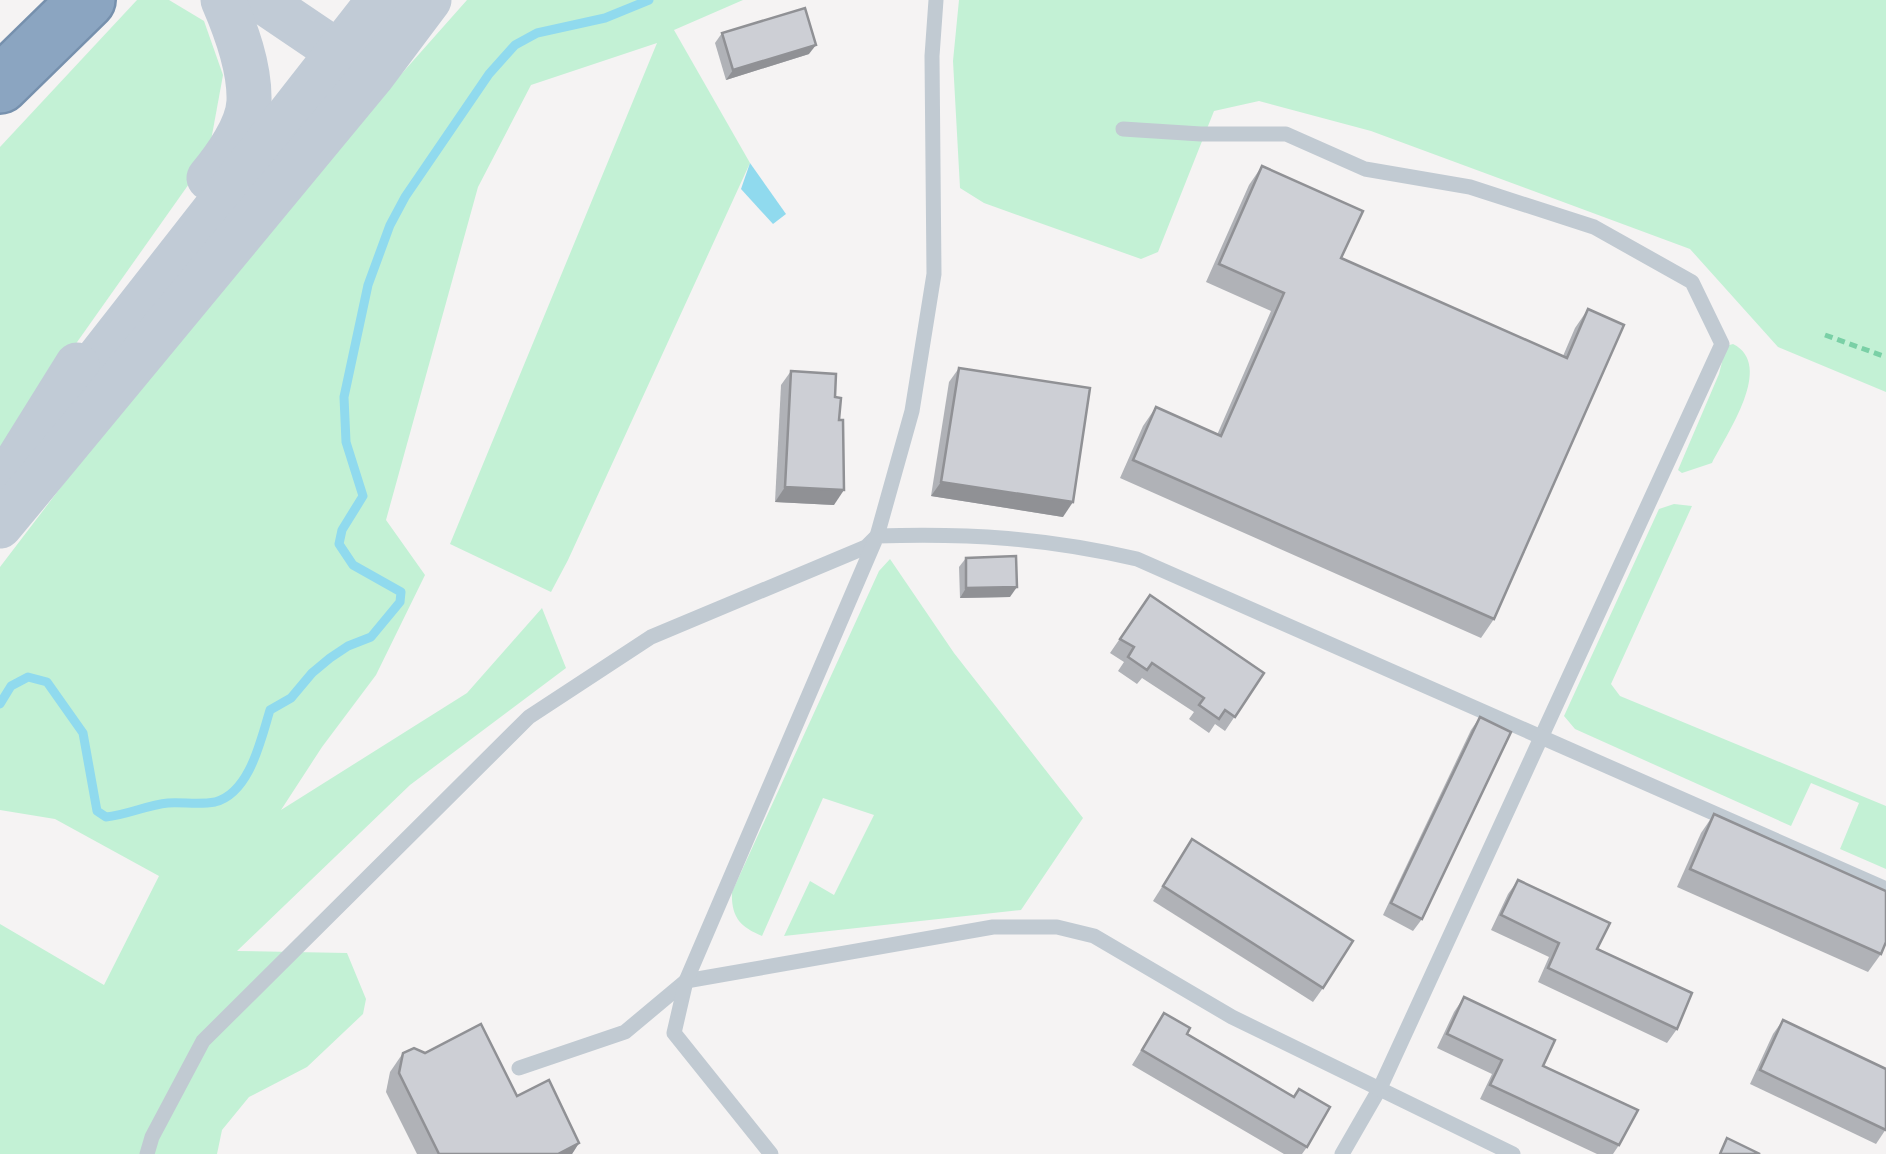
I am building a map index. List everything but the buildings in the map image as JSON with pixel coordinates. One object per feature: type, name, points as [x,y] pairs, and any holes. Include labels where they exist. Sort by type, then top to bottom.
[{"type":"highway","points":[[5,80],[87,0]]},
{"type":"main road","points":[[6,479],[106,318],[231,151],[249,102],[238,36],[224,0]]},
{"type":"main road","points":[[261,0],[356,64]]},
{"type":"main road","points":[[0,526],[356,64],[379,0]]},
{"type":"main road","points":[[6,479],[356,64],[430,0]]},
{"type":"lane","points":[[770,1154],[674,1034],[686,981],[877,536],[912,412],[934,274],[932,56],[936,0]]},
{"type":"lane","points":[[1124,130],[1286,134],[1366,168],[1470,187],[1594,227],[1692,282],[1722,344],[1380,1088],[1342,1154]]},
{"type":"lane","points":[[147,1154],[202,1041],[529,717],[651,636],[866,547],[877,536],[1004,536],[1076,545],[1137,559],[1886,888]]},
{"type":"lane","points":[[519,1068],[625,1032],[686,981],[993,927],[1057,927],[1094,936],[1232,1017],[1513,1154]]},
{"type":"path","points":[[1825,336],[1886,357]]},
{"type":"green space","points":[[137,0],[169,0],[204,21],[223,75],[208,157],[0,451],[0,147]]},
{"type":"green space","points":[[467,0],[743,0],[674,30],[750,163],[551,592],[450,544],[657,43],[531,85],[478,187],[386,520],[425,575],[376,675],[281,810],[467,693],[542,608],[566,668],[410,785],[237,951],[347,953],[366,999],[363,1014],[307,1067],[249,1097],[222,1130],[217,1154],[0,1154],[0,924],[104,985],[159,876],[55,819],[0,810],[0,567],[87,453],[373,106]]},
{"type":"green space","points":[[959,0],[1886,0],[1886,392],[1778,347],[1690,249],[1371,131],[1259,101],[1214,111],[1158,252],[1141,259],[984,203],[960,188],[953,61]]},
{"type":"green space","points":[[1733,344],[1745,354],[1750,367],[1744,400],[1712,463],[1682,473],[1678,470],[1719,374],[1726,346]]},
{"type":"green space","points":[[1674,504],[1692,506],[1611,684],[1620,696],[1886,806],[1886,869],[1840,849],[1859,803],[1811,783],[1791,826],[1575,729],[1564,716],[1659,509]]},
{"type":"green space","points":[[890,559],[954,653],[1083,818],[1021,910],[784,936],[810,881],[834,895],[874,815],[823,798],[762,936],[738,920],[732,892],[879,571]]},
{"type":"water","points":[[750,163],[786,214],[773,224],[741,189]]},
{"type":"waterway","points":[[0,704],[11,686],[28,677],[47,682],[83,733],[97,811],[106,817],[168,803],[215,802],[237,788],[252,764],[270,710],[291,698],[330,658],[371,637],[400,602],[401,592],[353,565],[339,544],[342,530],[363,496],[346,442],[344,397],[368,285],[390,225],[489,74],[515,45],[537,33],[605,18],[649,0]]}]
